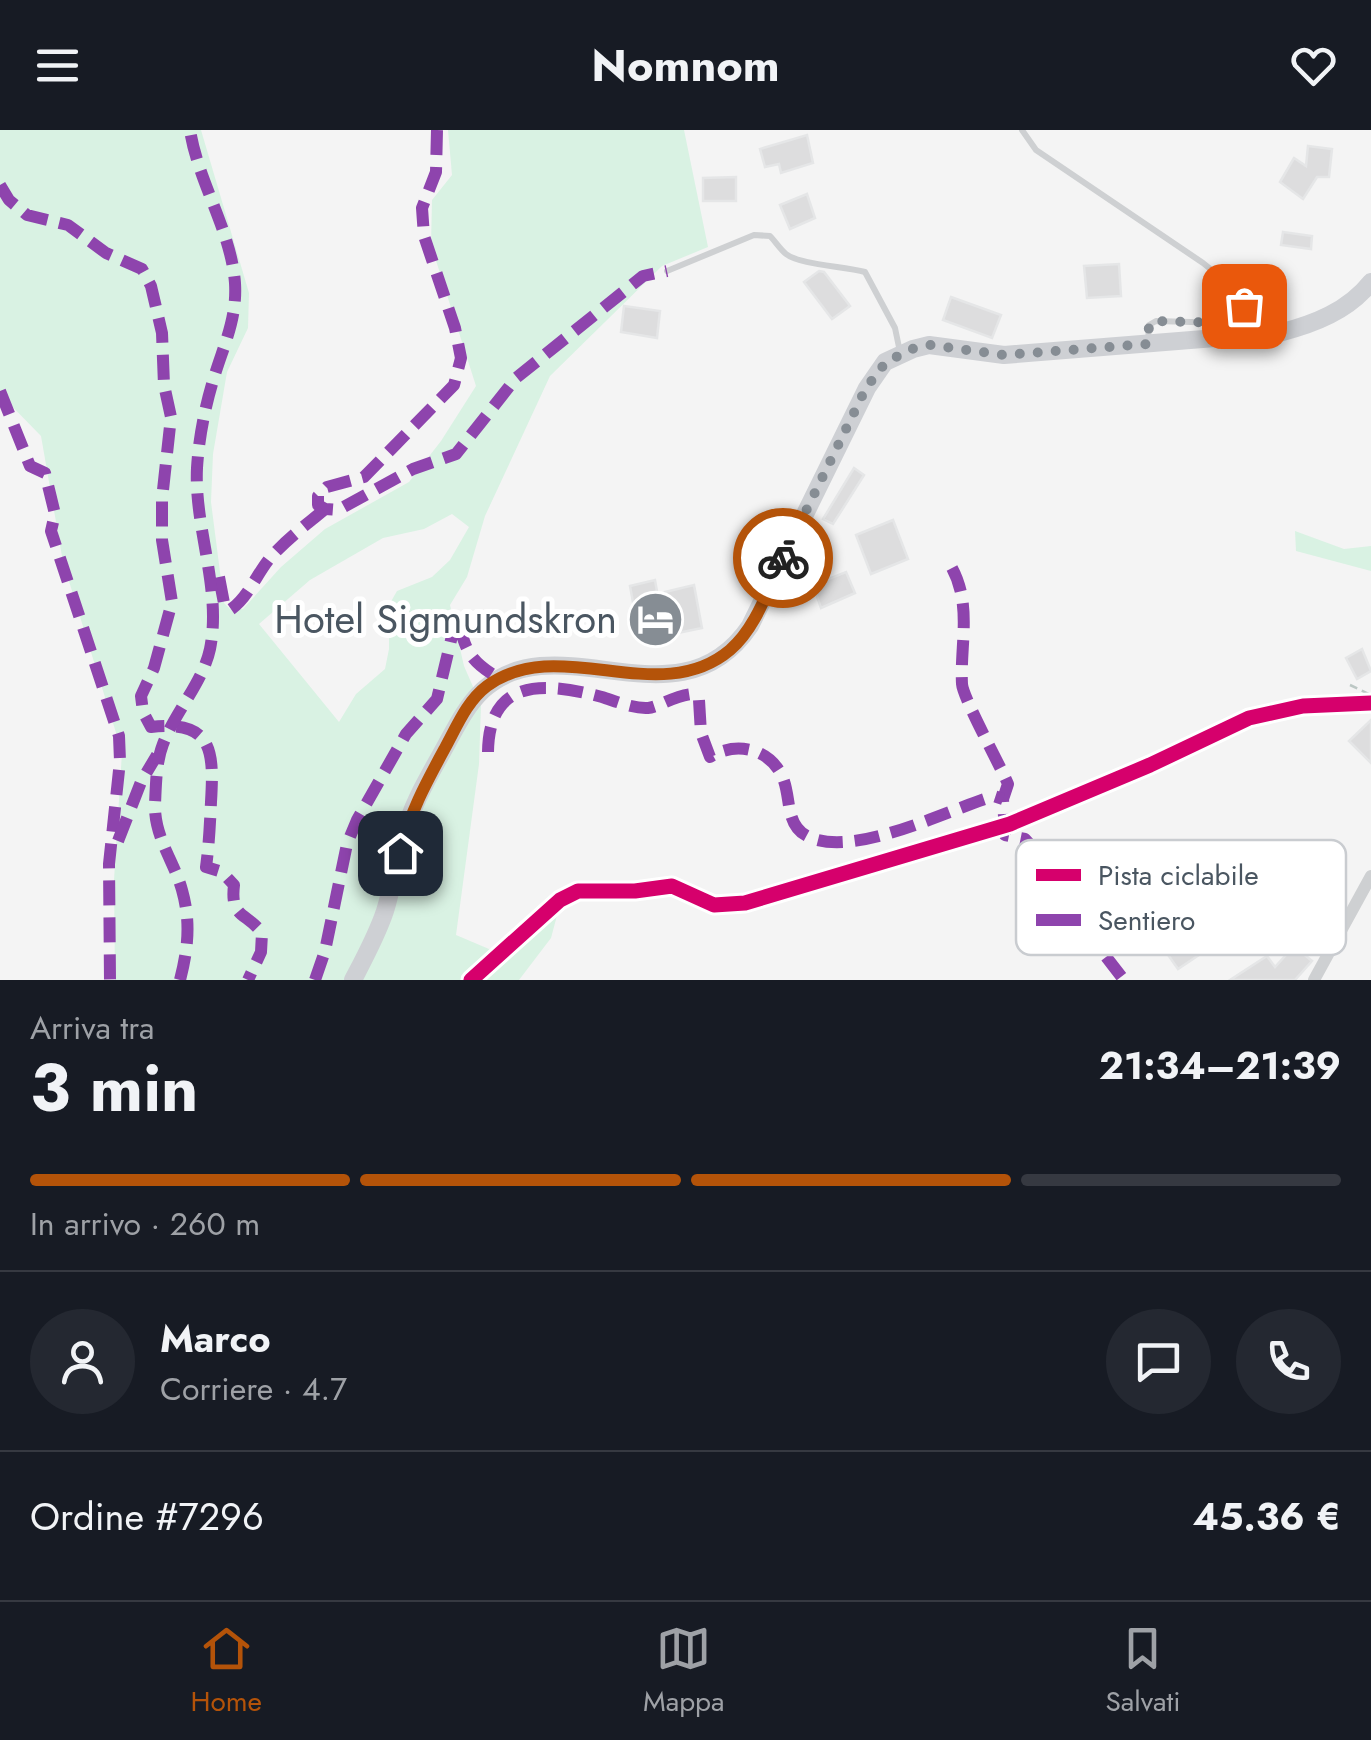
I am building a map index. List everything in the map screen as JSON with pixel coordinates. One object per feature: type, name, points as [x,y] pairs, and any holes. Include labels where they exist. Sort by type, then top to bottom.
[{"type":"main road","points":[[353,980],[386,909],[406,825],[416,800],[469,704],[488,686],[516,670],[555,666],[665,675],[696,670],[726,653],[750,626],[866,388],[886,362],[930,345],[1004,355],[1264,336],[1303,327],[1339,310],[1371,282]]},
{"type":"street","points":[[1346,922],[1371,876]]},
{"type":"street","points":[[1314,980],[1328,955]]},
{"type":"lane","points":[[1022,130],[1036,150],[1203,263],[1244,296],[1237,319],[1226,323],[1156,321],[1149,325],[1148,344]]},
{"type":"lane","points":[[667,270],[754,235],[770,236],[786,254],[801,262],[824,262],[865,272],[894,328],[900,354]]},
{"type":"path","points":[[1350,685],[1371,695]]},
{"type":"green space","points":[[0,130],[201,130],[249,293],[248,328],[227,372],[213,454],[211,502],[224,603],[230,609],[243,609],[281,567],[325,529],[409,482],[476,386],[431,245],[432,200],[452,175],[448,130],[684,130],[708,247],[662,266],[550,376],[485,516],[467,577],[450,605],[464,666],[481,705],[479,764],[456,935],[489,949],[503,946],[563,893],[551,938],[519,980],[115,980],[114,880],[122,752],[63,562],[41,436],[0,394]],"holes":[[[452,514],[469,527],[450,560],[432,577],[397,591],[389,605],[385,669],[356,694],[339,722],[259,624],[310,580],[383,538],[424,529]]]},
{"type":"green space","points":[[1295,531],[1344,549],[1371,546],[1371,571],[1296,551]]},
{"type":"building","points":[[807,135],[813,163],[781,173],[779,164],[765,167],[760,149]]},
{"type":"building","points":[[1308,146],[1332,149],[1329,177],[1317,177],[1303,199],[1280,182],[1294,158],[1306,166]]},
{"type":"building","points":[[736,177],[736,201],[703,201],[703,178]]},
{"type":"building","points":[[807,194],[815,218],[790,229],[780,205]]},
{"type":"building","points":[[1283,232],[1312,236],[1311,249],[1281,245]]},
{"type":"building","points":[[1119,264],[1121,296],[1087,298],[1084,266]]},
{"type":"building","points":[[819,271],[824,272],[850,306],[832,319],[804,282]]},
{"type":"building","points":[[951,297],[1001,315],[992,338],[943,320]]},
{"type":"building","points":[[624,306],[660,311],[657,338],[621,332]]},
{"type":"building","points":[[854,468],[864,475],[833,524],[823,519]]},
{"type":"building","points":[[893,520],[908,559],[871,574],[856,535]]},
{"type":"building","points":[[846,572],[855,593],[821,608],[813,585]]},
{"type":"building","points":[[655,580],[659,603],[634,608],[630,586]]},
{"type":"building","points":[[694,585],[702,628],[673,634],[665,592]]},
{"type":"building","points":[[1362,649],[1371,671],[1357,679],[1346,658]]},
{"type":"building","points":[[1371,720],[1371,763],[1349,741]]},
{"type":"building","points":[[1168,955],[1199,955],[1178,969]]},
{"type":"building","points":[[1286,955],[1305,955],[1312,961],[1295,980],[1230,980],[1267,956],[1275,967]]},
{"type":"marked path","points":[[180,980],[187,946],[187,913],[179,879],[158,827],[157,774],[163,744],[210,649],[213,604],[199,513],[197,468],[206,407],[230,328],[235,295],[227,244],[190,130]]},
{"type":"marked path","points":[[437,130],[436,172],[422,208],[424,236],[461,358],[454,385],[364,477],[327,487],[318,496],[318,505],[338,510],[413,469],[456,454],[516,378],[643,276],[667,271]]},
{"type":"marked path","points":[[0,185],[9,200],[27,215],[68,225],[106,253],[142,269],[151,286],[162,333],[164,385],[171,417],[162,540],[172,602],[154,668],[141,696],[143,712],[151,727],[172,726],[198,734],[210,754],[212,784],[206,867],[222,872],[234,885],[237,909],[262,933],[261,952],[248,980]]},
{"type":"marked path","points":[[0,391],[30,466],[45,473],[55,514],[51,531],[119,736],[109,864],[110,980]]},
{"type":"marked path","points":[[219,577],[224,603],[230,610],[276,551],[325,509]]},
{"type":"marked path","points":[[952,568],[962,596],[964,692],[1008,784],[1003,799],[1005,835],[1026,840]]},
{"type":"marked path","points":[[315,980],[325,951],[347,844],[406,734],[437,699],[457,615],[469,653],[500,679]]},
{"type":"marked path","points":[[488,752],[498,710],[509,698],[524,691],[560,689],[643,708],[692,694],[699,700],[701,733],[710,757],[740,749],[769,759],[782,776],[796,826],[809,837],[828,842],[875,837],[994,796],[1003,799]]},
{"type":"marked path","points":[[118,841],[141,782],[157,755]]},
{"type":"marked path","points":[[1105,955],[1124,980]]},
{"type":"cycle path","points":[[471,980],[560,900],[578,891],[635,891],[672,886],[714,905],[745,903],[1010,824],[1249,718],[1303,706],[1371,703]]},
{"type":"way so far","points":[[783,558],[866,388],[886,362],[900,354],[930,345],[1004,355],[1148,344],[1149,325],[1156,321],[1226,323],[1237,319],[1244,306]]},
{"type":"place","name":"Hotel Sigmundskron","points":[[656,619]]},
{"type":"route","points":[[400,853],[416,800],[469,704],[488,686],[516,670],[539,667],[665,675],[696,670],[740,640],[783,558]]}]
